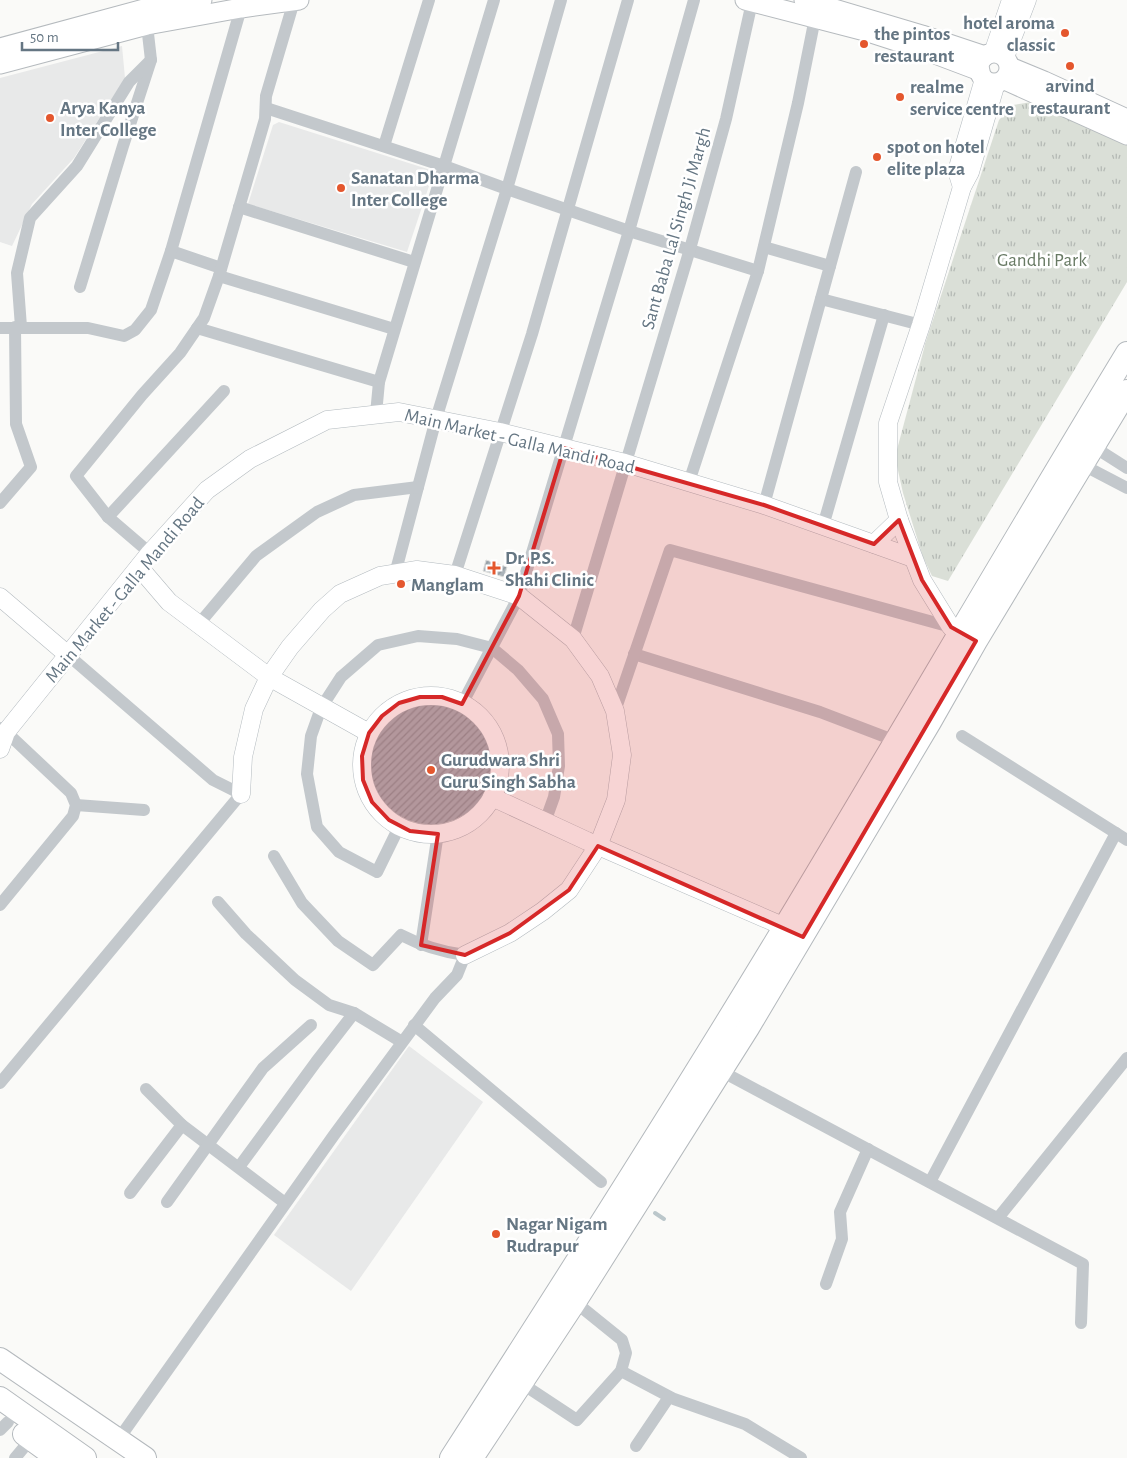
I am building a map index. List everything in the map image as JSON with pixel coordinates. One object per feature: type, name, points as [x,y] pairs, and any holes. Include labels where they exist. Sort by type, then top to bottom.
[{"type":"highway","points":[[451,1458],[567,1296],[721,1071],[748,1028],[794,932],[896,741],[1127,353]]},
{"type":"highway","points":[[472,1458],[521,1384],[567,1296],[730,1015],[794,932],[962,633],[1089,456],[1127,391]]},
{"type":"highway","points":[[730,1015],[748,1028]]},
{"type":"highway","points":[[0,1359],[117,1450]]},
{"type":"highway","points":[[0,1373],[117,1450],[145,1458]]},
{"type":"highway","points":[[0,1398],[85,1458]]},
{"type":"highway","points":[[3,1423],[57,1458]]},
{"type":"main road","points":[[0,48],[144,11],[202,0]]},
{"type":"main road","points":[[0,64],[144,11],[241,8],[299,0]]},
{"type":"main road","points":[[750,1],[812,7],[922,35],[995,68],[1127,135]]},
{"type":"main road","points":[[995,68],[1044,81],[1127,119]]},
{"type":"street","points":[[294,0],[266,96],[265,119],[220,272],[204,318],[180,353],[142,394],[76,476],[144,560],[169,602],[269,677],[321,708],[369,733]]},
{"type":"street","points":[[384,146],[430,0]]},
{"type":"street","points":[[376,414],[379,382],[394,329],[494,0]]},
{"type":"street","points":[[395,574],[436,419],[508,189],[561,0]]},
{"type":"street","points":[[455,575],[532,334],[628,0]]},
{"type":"street","points":[[462,704],[519,596],[629,231],[694,0]]},
{"type":"street","points":[[995,68],[1011,0]]},
{"type":"street","points":[[962,633],[922,580],[899,520],[888,482],[888,423],[921,325],[962,188],[957,171],[995,68],[1026,0]]},
{"type":"street","name":"Sant Baba Lal Singh Ji Margh","points":[[573,639],[690,250],[726,119],[750,1]]},
{"type":"street","points":[[689,482],[764,247],[798,103],[812,7]]},
{"type":"street","points":[[0,328],[88,328],[124,336],[134,330],[151,310],[171,251],[241,8]]},
{"type":"street","points":[[80,288],[151,60],[144,11]]},
{"type":"street","points":[[0,503],[31,467],[16,424],[17,273],[30,218],[77,166],[129,82],[151,60]]},
{"type":"street","points":[[266,108],[444,166],[629,231],[758,270]]},
{"type":"street","points":[[764,505],[856,172]]},
{"type":"street","points":[[239,207],[414,262]]},
{"type":"street","points":[[764,247],[830,266]]},
{"type":"street","points":[[171,251],[220,272],[394,329]]},
{"type":"street","points":[[821,299],[921,325]]},
{"type":"street","points":[[823,526],[884,315]]},
{"type":"street","points":[[197,328],[379,382]]},
{"type":"street","points":[[108,517],[224,391]]},
{"type":"street","name":"Main Market - Galla Mandi Road","points":[[0,749],[2,731],[68,655],[144,560],[207,490],[250,458],[327,420],[399,412],[500,432],[625,463],[689,482],[764,505],[913,558]]},
{"type":"street","points":[[1089,456],[1127,468]]},
{"type":"street","points":[[1089,456],[1127,488]]},
{"type":"street","points":[[198,625],[256,556],[317,512],[354,496],[418,487]]},
{"type":"street","points":[[874,544],[899,520]]},
{"type":"street","points":[[615,711],[670,550],[962,633]]},
{"type":"street","points":[[0,1083],[241,794],[243,757],[254,709],[269,677],[290,646],[322,610],[340,594],[380,576],[417,570],[455,575],[519,596],[573,639],[600,676],[615,711],[622,755],[616,800],[598,846],[569,890],[543,911],[510,933],[465,955],[449,953],[421,945],[402,935],[373,965],[338,940],[302,903],[274,856]]},
{"type":"street","points":[[0,597],[213,780],[241,794]]},
{"type":"street","points":[[400,825],[377,872],[339,852],[316,827],[307,774],[311,736],[321,708],[341,677],[378,645],[418,636],[457,639],[492,648],[518,670],[543,699],[558,734],[560,766],[554,797],[545,822]]},
{"type":"street","points":[[634,654],[820,712],[896,741]]},
{"type":"street","points":[[420,697],[442,697],[462,704],[480,716],[493,734],[499,755],[499,776],[492,797],[478,816],[457,829],[438,833],[410,831],[389,820],[372,802],[363,780],[362,756],[369,733],[382,716],[399,703],[420,697]]},
{"type":"street","points":[[0,905],[73,816],[76,805],[71,793],[2,731]]},
{"type":"street","points":[[930,1182],[1122,836],[962,736]]},
{"type":"street","points":[[492,797],[794,932]]},
{"type":"street","points":[[76,805],[144,810]]},
{"type":"street","points":[[421,945],[438,833]]},
{"type":"street","points":[[218,902],[246,934],[296,980],[329,1005],[354,1012],[402,1042]]},
{"type":"street","points":[[117,1450],[285,1203],[434,998],[457,974],[465,955]]},
{"type":"street","points":[[239,1167],[354,1012]]},
{"type":"street","points":[[167,1202],[263,1068],[311,1025]]},
{"type":"street","points":[[414,1025],[601,1182]]},
{"type":"street","points":[[998,1218],[1127,1058]]},
{"type":"street","points":[[721,1071],[1083,1264],[1080,1323]]},
{"type":"street","points":[[146,1089],[182,1125],[285,1203]]},
{"type":"street","points":[[130,1193],[182,1125]]},
{"type":"street","points":[[826,1284],[842,1240],[840,1212],[868,1149]]},
{"type":"street","points":[[521,1384],[577,1420],[621,1371],[626,1353],[622,1340],[567,1296]]},
{"type":"street","points":[[621,1371],[669,1397],[745,1424],[801,1458]]},
{"type":"street","points":[[636,1446],[669,1397]]},
{"type":"street","points":[[15,1458],[31,1440]]},
{"type":"highlighted area","points":[[564,448],[764,505],[874,544],[899,520],[922,580],[951,627],[976,641],[803,937],[598,846],[569,890],[510,933],[465,955],[421,945],[438,834],[410,831],[389,820],[372,802],[363,780],[362,756],[369,733],[382,716],[399,703],[420,697],[442,697],[462,704],[519,596]]},
{"type":"shaded area","name":"Arya Kanya Inter College","points":[[122,46],[125,78],[74,158],[32,204],[12,246],[0,242],[0,78]]},
{"type":"shaded area","name":"Sanatan Dharma Inter College","points":[[279,122],[434,171],[407,252],[248,204],[273,125]]},
{"type":"shaded area","points":[[409,1046],[483,1102],[351,1291],[274,1235]]},
{"type":"green space","name":"Gandhi Park","points":[[1038,101],[1127,145],[1127,282],[948,581],[932,576],[923,557],[903,493],[895,457],[926,341],[999,120],[1013,105]]},
{"type":"building","points":[[486,560],[507,567],[504,577],[483,571]]},
{"type":"building","name":"Gurudwara Shri Guru Singh Sabha","points":[[431,703],[454,708],[474,721],[487,741],[492,764],[487,787],[474,807],[454,820],[431,825],[408,820],[388,807],[375,787],[370,764],[375,741],[388,721],[408,708]]},
{"type":"waterway","points":[[655,1213],[664,1219]]},
{"type":"place","name":"hotel aroma classic","points":[[1065,33]]},
{"type":"place","name":"the pintos restaurant","points":[[864,44]]},
{"type":"place","name":"arvind restaurant","points":[[1070,66]]},
{"type":"place","name":"realme service centre","points":[[900,97]]},
{"type":"place","name":"Arya Kanya Inter College","points":[[50,118]]},
{"type":"place","name":"spot on hotel elite plaza","points":[[877,157]]},
{"type":"place","name":"Sanatan Dharma Inter College","points":[[341,188]]},
{"type":"place","name":"Dr. P.S. Shahi Clinic","points":[[494,568]]},
{"type":"place","name":"Manglam","points":[[401,584]]},
{"type":"place","name":"Gurudwara Shri Guru Singh Sabha","points":[[431,770]]},
{"type":"place","name":"Nagar Nigam Rudrapur","points":[[496,1234]]}]
